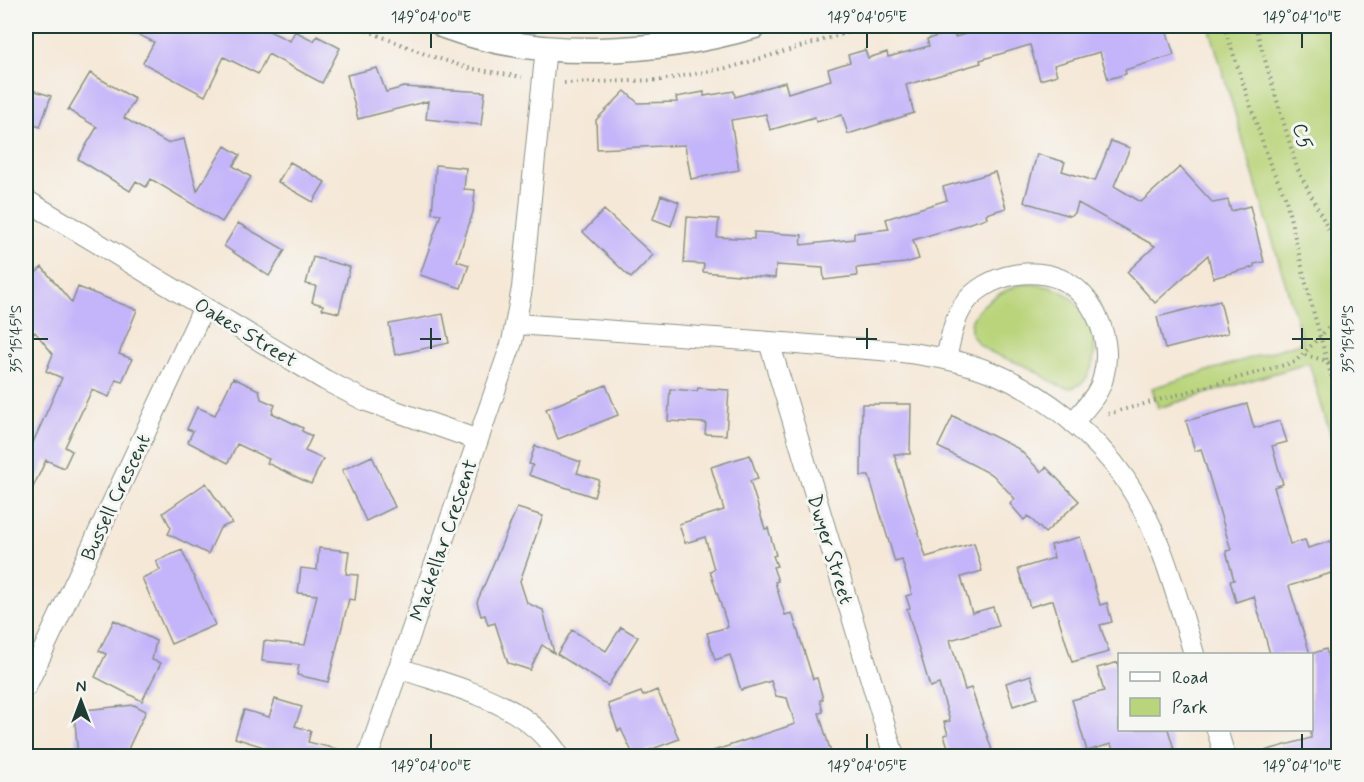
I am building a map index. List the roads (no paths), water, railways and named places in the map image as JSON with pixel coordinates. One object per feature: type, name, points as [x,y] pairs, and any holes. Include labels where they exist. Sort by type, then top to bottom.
[{"type":"street","points":[[444,26],[514,43],[580,49],[649,47],[717,37],[755,26]]},
{"type":"street","name":"Mackellar Crescent","points":[[368,756],[516,324],[552,84],[546,47]]},
{"type":"street","name":"Oakes Street","points":[[26,200],[326,380],[364,400],[478,440]]},
{"type":"street","points":[[946,359],[963,306],[983,288],[1009,275],[1030,274],[1064,281],[1073,287],[1094,312],[1107,344],[1103,380],[1072,423]]},
{"type":"street","name":"Bussell Crescent","points":[[26,687],[204,307]]},
{"type":"street","points":[[516,324],[919,353],[996,374],[1028,391],[1072,423],[1119,472],[1152,524],[1162,549],[1194,653]]},
{"type":"street","name":"Dwyer Street","points":[[769,342],[894,756]]},
{"type":"street","points":[[399,668],[483,697],[515,712],[529,722],[559,756]]},
{"type":"street","points":[[1218,731],[1225,756]]}]
